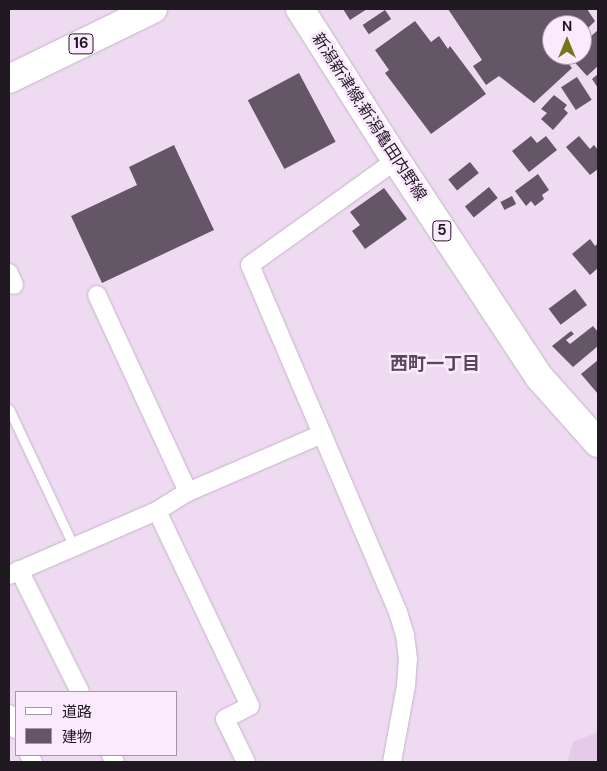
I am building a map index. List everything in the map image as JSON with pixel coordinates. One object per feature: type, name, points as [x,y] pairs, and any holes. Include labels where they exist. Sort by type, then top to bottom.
[{"type":"main road","name":"16","points":[[9,79],[153,9]]},
{"type":"main road","name":"新潟新津線;新潟亀田内野線","points":[[300,9],[396,160],[540,378],[598,443]]},
{"type":"street","points":[[392,762],[406,686],[408,659],[405,635],[398,612],[250,265],[396,160]]},
{"type":"street","points":[[97,295],[188,492]]},
{"type":"street","points":[[79,691],[14,573],[157,511],[188,492],[322,434]]},
{"type":"street","points":[[157,511],[250,706],[225,719],[246,762]]},
{"type":"street","points":[[9,714],[15,727]]},
{"type":"lane","points":[[9,409],[74,546]]},
{"type":"shaded area","points":[[598,732],[598,762],[567,762],[573,742]]},
{"type":"building","points":[[343,9],[367,9],[350,20]]},
{"type":"building","points":[[448,9],[587,9],[591,15],[542,15],[542,65],[569,65],[572,68],[534,103],[499,76],[486,85],[473,66],[482,60]]},
{"type":"building","points":[[385,10],[391,19],[369,34],[363,25]]},
{"type":"building","points":[[415,21],[431,42],[439,36],[448,49],[450,46],[486,94],[431,134],[385,73],[389,70],[375,50]]},
{"type":"building","points":[[598,30],[598,66],[587,76],[577,65],[592,65],[592,35]]},
{"type":"building","points":[[299,73],[336,142],[284,169],[248,100]]},
{"type":"building","points":[[598,74],[598,88],[592,79]]},
{"type":"building","points":[[577,77],[592,100],[576,110],[561,87]]},
{"type":"building","points":[[554,95],[567,105],[564,109],[568,113],[553,130],[541,119],[547,113],[541,109]]},
{"type":"building","points":[[531,136],[537,143],[546,136],[557,150],[529,172],[512,151]]},
{"type":"building","points":[[579,136],[590,149],[594,145],[598,150],[598,169],[590,175],[566,147]]},
{"type":"building","points":[[174,145],[214,230],[102,283],[71,216],[137,185],[129,167]]},
{"type":"building","points":[[470,162],[479,173],[457,191],[448,180]]},
{"type":"building","points":[[538,174],[549,190],[542,195],[544,199],[535,206],[531,201],[526,206],[515,191]]},
{"type":"building","points":[[489,187],[498,198],[474,217],[465,207]]},
{"type":"building","points":[[384,188],[407,219],[365,249],[352,231],[360,225],[350,212]]},
{"type":"building","points":[[512,196],[516,204],[505,210],[500,202]]},
{"type":"building","points":[[590,239],[595,246],[598,243],[598,268],[590,275],[572,254]]},
{"type":"building","points":[[575,289],[587,305],[561,325],[549,309]]},
{"type":"building","points":[[593,326],[598,332],[598,346],[573,367],[552,346],[571,331],[574,334],[566,340],[570,344]]},
{"type":"building","points":[[598,360],[598,394],[581,374]]},
{"type":"district","name":"西町一丁目","points":[[435,364]]}]
